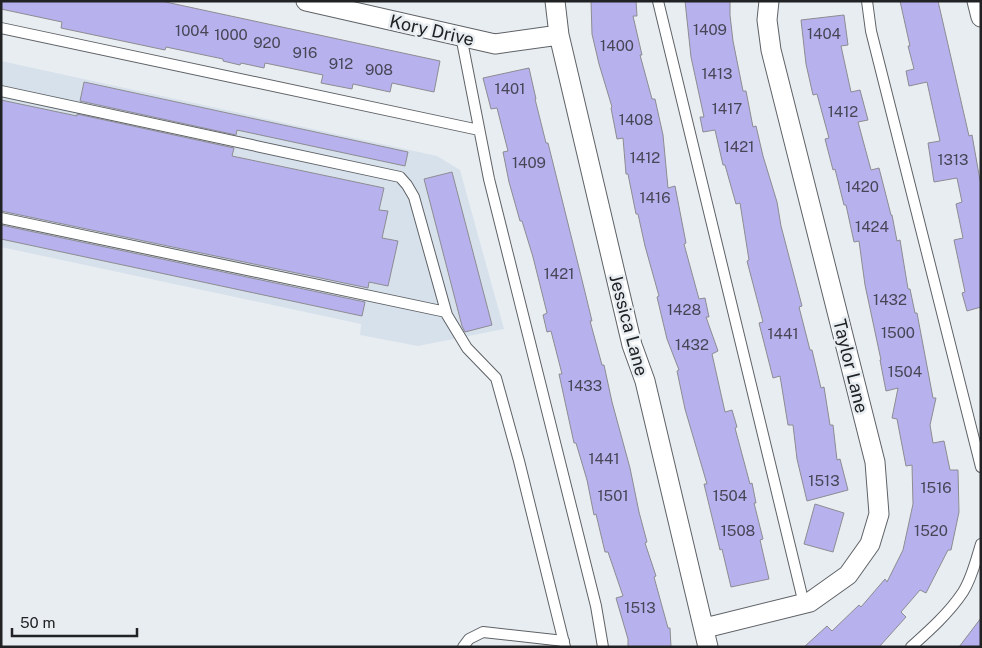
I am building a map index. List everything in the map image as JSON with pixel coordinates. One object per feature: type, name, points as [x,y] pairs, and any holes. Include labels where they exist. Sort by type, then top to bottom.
[{"type":"street","name":"Kory Drive","points":[[306,1],[495,44],[559,35]]},
{"type":"street","name":"Jessica Lane","points":[[555,1],[559,35],[632,345],[645,381],[707,638]]},
{"type":"street","name":"Taylor Lane","points":[[707,638],[810,602],[848,575],[870,544],[879,514],[875,462],[771,50],[767,20],[769,1]]},
{"type":"street","points":[[977,1],[981,17]]},
{"type":"lane","points":[[658,1],[804,604]]},
{"type":"lane","points":[[867,1],[871,31],[981,467]]},
{"type":"lane","points":[[1,28],[479,130]]},
{"type":"lane","points":[[461,36],[489,179],[596,606],[603,647]]},
{"type":"lane","points":[[1,92],[400,177],[408,184],[414,197],[446,312],[467,348],[496,378],[519,460],[564,644],[483,632],[469,639],[462,647]]},
{"type":"lane","points":[[1,218],[446,312]]},
{"type":"lane","points":[[911,647],[939,622],[963,592],[975,566],[981,544]]},
{"type":"shaded area","points":[[1,61],[437,156],[460,170],[504,329],[418,346],[360,335],[361,324],[1,247]]},
{"type":"building","points":[[1,1],[161,1],[440,61],[434,92],[392,83],[390,92],[353,84],[352,89],[321,83],[323,75],[265,63],[264,68],[241,63],[240,65],[223,61],[223,59],[166,47],[165,50],[61,28],[62,22],[1,9]]},
{"type":"building","points":[[591,1],[636,1],[637,16],[633,16],[642,55],[640,55],[652,99],[655,99],[663,135],[668,188],[675,186],[686,243],[684,244],[699,299],[705,298],[709,317],[706,317],[718,351],[712,354],[725,412],[732,410],[750,484],[752,483],[756,503],[754,503],[763,539],[760,540],[769,579],[731,587],[704,484],[707,484],[685,409],[677,371],[679,370],[667,339],[657,297],[659,296],[638,214],[636,214],[628,174],[626,174],[623,138],[617,139],[612,107],[599,64],[592,34]]},
{"type":"building","points":[[685,1],[730,1],[733,41],[743,91],[746,91],[753,127],[756,126],[777,202],[781,226],[802,306],[799,307],[821,388],[824,387],[830,425],[833,425],[837,460],[840,459],[848,490],[807,501],[797,459],[793,425],[788,425],[780,376],[773,378],[759,323],[763,322],[747,261],[749,260],[740,203],[736,204],[725,165],[723,165],[715,130],[703,132],[700,117],[704,117],[691,57]]},
{"type":"building","points":[[900,1],[938,1],[969,136],[972,135],[981,186],[981,307],[967,311],[962,293],[965,292],[954,240],[963,238],[956,204],[962,202],[957,178],[934,182],[928,143],[940,141],[927,82],[909,86],[906,71],[914,69]]},
{"type":"building","points":[[844,15],[848,45],[841,46],[851,92],[860,90],[868,120],[858,122],[871,170],[879,168],[897,241],[900,240],[908,289],[910,289],[915,313],[917,313],[933,398],[936,398],[930,425],[933,443],[944,441],[950,470],[958,470],[959,512],[951,550],[948,550],[926,593],[920,590],[901,612],[906,617],[879,647],[804,647],[827,626],[832,631],[859,605],[861,607],[885,579],[887,582],[903,550],[913,504],[912,465],[906,466],[897,419],[892,418],[898,388],[886,391],[865,285],[859,241],[854,242],[846,205],[844,205],[825,139],[829,138],[817,94],[813,95],[806,64],[801,20]]},
{"type":"building","points":[[529,68],[535,99],[546,143],[548,143],[592,321],[590,321],[602,365],[604,365],[630,468],[647,542],[645,543],[656,576],[654,577],[668,628],[670,628],[671,647],[628,647],[628,639],[616,598],[623,596],[608,552],[605,552],[596,514],[594,515],[587,480],[576,443],[574,443],[559,374],[562,374],[551,331],[547,332],[543,315],[547,313],[533,257],[509,182],[503,152],[508,151],[497,108],[491,109],[483,78]]},
{"type":"building","points":[[84,82],[408,152],[405,166],[237,130],[236,135],[80,101]]},
{"type":"building","points":[[1,100],[77,116],[77,114],[234,148],[232,156],[384,188],[379,210],[388,211],[382,238],[398,241],[388,286],[369,282],[368,288],[1,211]]},
{"type":"building","points":[[452,172],[492,325],[465,332],[424,179]]},
{"type":"building","points":[[1,225],[365,302],[362,316],[1,239]]},
{"type":"building","points":[[815,504],[844,513],[833,552],[804,544]]},
{"type":"building","points":[[981,618],[981,647],[959,647]]}]
